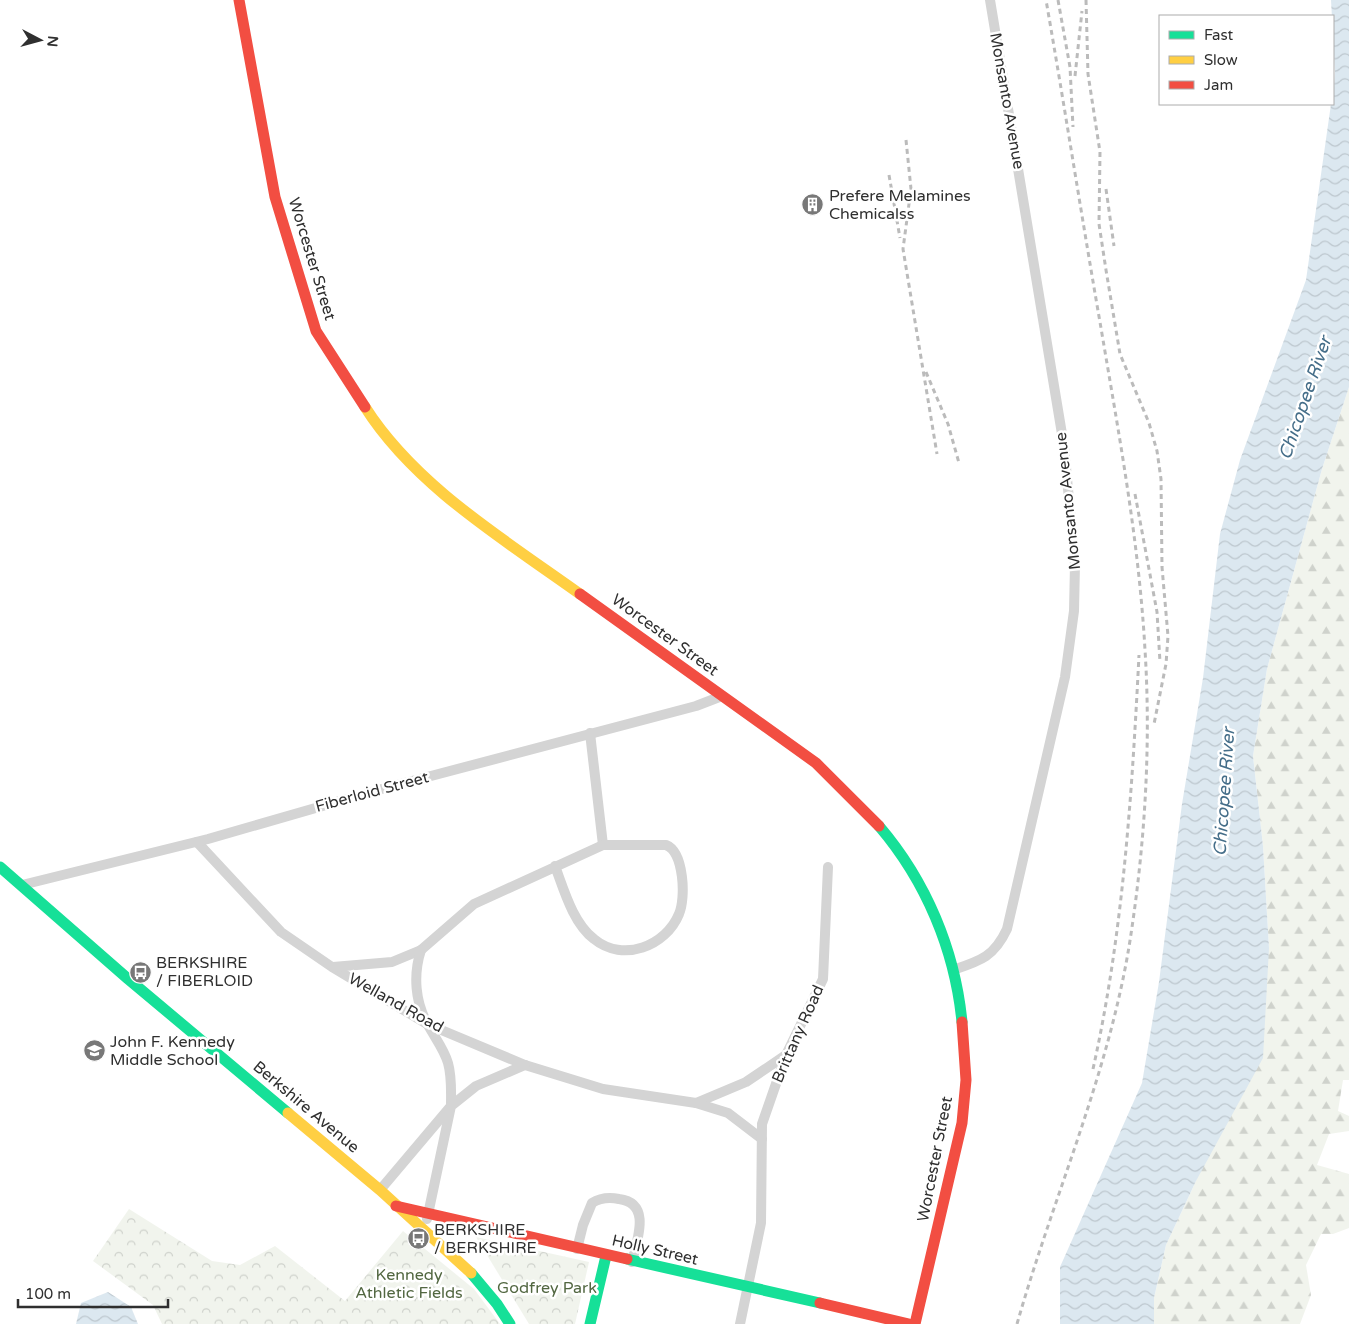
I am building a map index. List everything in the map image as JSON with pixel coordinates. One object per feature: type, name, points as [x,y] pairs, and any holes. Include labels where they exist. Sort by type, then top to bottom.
[{"type":"main road","name":"Worcester Street","points":[[239,0],[275,197],[316,331],[380,431],[451,501],[816,763],[849,793],[882,829],[903,858],[926,898],[953,970],[963,1030],[963,1113],[915,1324]]},
{"type":"main road","name":"Berkshire Avenue","points":[[0,867],[127,978],[380,1190],[477,1276],[502,1309],[510,1324]]},
{"type":"main road","name":"Holly Street","points":[[396,1206],[632,1262],[908,1324]]},
{"type":"main road","points":[[590,1324],[606,1256]]},
{"type":"street","name":"Monsanto Avenue","points":[[953,970],[993,952],[1000,944],[1007,929],[1065,677],[1075,600],[1074,546],[1064,446],[990,0]]},
{"type":"street","name":"Fiberloid Street","points":[[22,885],[197,842],[370,792],[696,706],[722,696]]},
{"type":"street","points":[[590,733],[603,845]]},
{"type":"street","name":"Welland Road","points":[[197,842],[281,932],[332,967],[427,1024],[525,1064],[602,1089],[696,1103],[728,1113],[762,1139]]},
{"type":"street","points":[[332,967],[392,962],[421,950],[474,904],[555,866],[603,845],[666,845],[672,848],[678,857],[681,872],[680,914],[667,934],[650,946],[629,951],[610,948],[594,940],[585,930],[572,908],[555,866]]},
{"type":"street","name":"Brittany Road","points":[[740,1324],[761,1223],[762,1124],[786,1055],[822,979],[828,867]]},
{"type":"street","points":[[421,950],[415,979],[427,1024],[440,1045],[451,1073],[451,1106],[425,1231]]},
{"type":"street","points":[[696,1103],[746,1082],[786,1055]]},
{"type":"street","points":[[380,1190],[451,1106],[476,1086],[525,1064]]},
{"type":"street","points":[[577,1249],[583,1225],[592,1203],[605,1198],[627,1200],[633,1203],[640,1216],[639,1233],[632,1262]]},
{"type":"green space","points":[[1349,387],[1349,1080],[1343,1080],[1338,1111],[1349,1116],[1349,1131],[1329,1134],[1317,1165],[1349,1174],[1349,1228],[1333,1234],[1321,1234],[1306,1265],[1311,1295],[1300,1324],[1154,1324],[1154,1298],[1166,1245],[1196,1181],[1269,948],[1263,846],[1253,756],[1267,669],[1322,469]]},
{"type":"green space","name":"Kennedy Athletic Fields","points":[[129,1209],[212,1261],[240,1265],[275,1246],[345,1301],[403,1231],[474,1289],[500,1324],[162,1324],[153,1305],[93,1261]]},
{"type":"green space","name":"Godfrey Park","points":[[476,1237],[589,1262],[575,1324],[529,1324]]},
{"type":"water","name":"Chicopee River","points":[[1331,0],[1349,0],[1349,387],[1322,469],[1267,669],[1253,756],[1263,846],[1269,948],[1263,1058],[1196,1181],[1166,1245],[1154,1298],[1154,1324],[1060,1324],[1060,1267],[1142,1083],[1159,982],[1182,804],[1203,678],[1220,534],[1240,460],[1306,280],[1331,105],[1334,105],[1334,15],[1332,15]]},
{"type":"water","points":[[108,1292],[131,1307],[138,1324],[76,1324],[81,1303]]},
{"type":"railway","points":[[1017,1324],[1096,1082],[1122,984],[1140,864],[1147,757],[1145,650],[1133,529],[1046,0]]},
{"type":"railway","points":[[1058,0],[1070,67],[1073,127]]},
{"type":"railway","points":[[1086,0],[1088,74],[1100,152],[1099,224],[1106,270],[1120,354],[1149,423],[1157,451],[1161,479],[1162,567],[1168,636],[1166,664],[1154,724]]},
{"type":"railway","points":[[1075,76],[1082,11]]},
{"type":"railway","points":[[906,140],[911,189],[903,249],[937,454]]},
{"type":"railway","points":[[889,175],[900,238]]},
{"type":"railway","points":[[1106,189],[1114,246]]},
{"type":"railway","points":[[926,372],[948,424],[959,463]]},
{"type":"railway","points":[[1135,494],[1157,612],[1160,662]]},
{"type":"railway","points":[[1093,1069],[1112,967],[1125,864],[1139,655]]},
{"type":"traffic: fast","points":[[879,826],[911,870],[936,918],[953,969],[962,1022]]},
{"type":"traffic: fast","points":[[0,867],[127,978],[288,1113]]},
{"type":"traffic: fast","points":[[590,1324],[606,1256]]},
{"type":"traffic: fast","points":[[627,1259],[820,1303]]},
{"type":"traffic: fast","points":[[471,1273],[497,1304],[510,1324]]},
{"type":"traffic: slow","points":[[365,407],[386,436],[435,487],[492,532],[580,594]]},
{"type":"traffic: slow","points":[[288,1113],[380,1190],[471,1273]]},
{"type":"traffic: jam","points":[[239,0],[275,197],[316,331],[365,407]]},
{"type":"traffic: jam","points":[[580,594],[816,763],[879,826]]},
{"type":"traffic: jam","points":[[915,1324],[962,1123],[966,1080],[962,1022]]},
{"type":"traffic: jam","points":[[396,1206],[627,1259]]},
{"type":"traffic: jam","points":[[820,1303],[909,1324]]},
{"type":"place","name":"Prefere Melamines Chemicalss","points":[[813,205]]},
{"type":"place","name":"BERKSHIRE / FIBERLOID","points":[[140,972]]},
{"type":"place","name":"John F. Kennedy Middle School","points":[[94,1051]]},
{"type":"place","name":"BERKSHIRE / BERKSHIRE","points":[[418,1239]]}]
